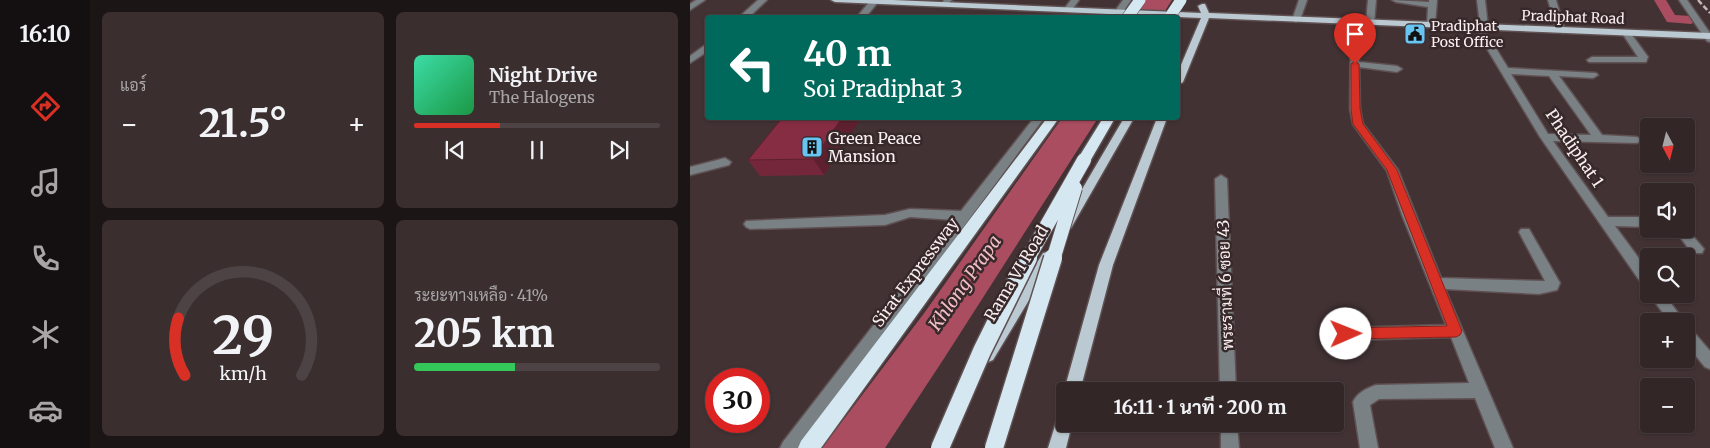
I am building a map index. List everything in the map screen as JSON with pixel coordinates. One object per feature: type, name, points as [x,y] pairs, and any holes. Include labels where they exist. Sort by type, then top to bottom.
[{"type":"highway","points":[[1132,15],[1140,0]]},
{"type":"highway","points":[[1168,15],[1181,0]]},
{"type":"highway","name":"Sirat Expressway","points":[[808,448],[1052,120]]},
{"type":"highway","points":[[940,448],[982,351],[1033,248],[1108,120]]},
{"type":"highway","points":[[994,448],[1084,160]]},
{"type":"main road","name":"Pradiphat Road","points":[[836,0],[947,2],[1132,15]]},
{"type":"main road","name":"Pradiphat Road","points":[[1180,15],[1205,7],[1296,20],[1709,37]]},
{"type":"main road","points":[[1180,76],[1205,7]]},
{"type":"main road","points":[[1180,23],[1185,15]]},
{"type":"main road","name":"Rama VI Road","points":[[934,448],[1128,120]]},
{"type":"main road","points":[[1074,382],[1106,266],[1161,120]]},
{"type":"main road","points":[[1057,448],[1061,432]]},
{"type":"street","points":[[690,8],[701,0]]},
{"type":"street","points":[[746,15],[763,0]]},
{"type":"street","points":[[1068,9],[1075,0]]},
{"type":"street","points":[[1116,14],[1127,0]]},
{"type":"street","points":[[1296,20],[1303,0]]},
{"type":"street","points":[[1370,23],[1372,0]]},
{"type":"street","points":[[1396,0],[1433,2],[1431,25]]},
{"type":"street","points":[[1481,0],[1481,27]]},
{"type":"street","points":[[1552,0],[1561,31]]},
{"type":"street","points":[[1683,0],[1695,14],[1709,37]]},
{"type":"street","points":[[863,15],[874,2]]},
{"type":"street","points":[[1354,22],[1355,109],[1358,124],[1392,170],[1504,448]]},
{"type":"street","name":"Phadiphat 1","points":[[1481,27],[1545,137],[1640,271]]},
{"type":"street","points":[[1592,60],[1643,60],[1643,56],[1626,33]]},
{"type":"street","points":[[690,60],[705,48]]},
{"type":"street","points":[[1355,64],[1397,69]]},
{"type":"street","points":[[1505,71],[1593,75]]},
{"type":"street","points":[[1552,73],[1599,139]]},
{"type":"street","points":[[789,448],[1037,120]]},
{"type":"street","points":[[1545,137],[1637,140]]},
{"type":"street","points":[[690,170],[725,162]]},
{"type":"street","name":"พระรามที่ 6 ซอย 43","points":[[1221,179],[1228,382]]},
{"type":"street","points":[[750,224],[885,220],[910,213],[965,216]]},
{"type":"street","points":[[1604,221],[1640,222]]},
{"type":"street","points":[[1436,283],[1540,288],[1552,286],[1553,283],[1525,232]]},
{"type":"street","points":[[1688,238],[1697,249]]},
{"type":"street","points":[[1663,303],[1671,313]]},
{"type":"street","points":[[1346,334],[1456,331]]},
{"type":"street","points":[[1695,344],[1710,362]]},
{"type":"street","points":[[1369,448],[1361,402],[1376,392],[1480,390]]},
{"type":"street","points":[[1229,432],[1230,448]]},
{"type":"water","points":[[1145,0],[1172,0],[1162,15],[1135,15]]},
{"type":"water","name":"Khlong Prapa","points":[[1061,120],[1097,120],[885,448],[822,448],[925,312]]},
{"type":"building","points":[[780,120],[841,120],[813,159],[748,160]]},
{"type":"waterway","points":[[1660,0],[1671,19],[1691,20]]},
{"type":"railway","points":[[1698,0],[1710,13]]},
{"type":"place","name":"Pradiphat Post Office","points":[[1415,34]]},
{"type":"place","name":"Green Peace Mansion","points":[[812,147]]},
{"type":"route","points":[[1346,334],[1456,331],[1408,215],[1392,170],[1362,132],[1358,124],[1355,109],[1355,64]]}]
